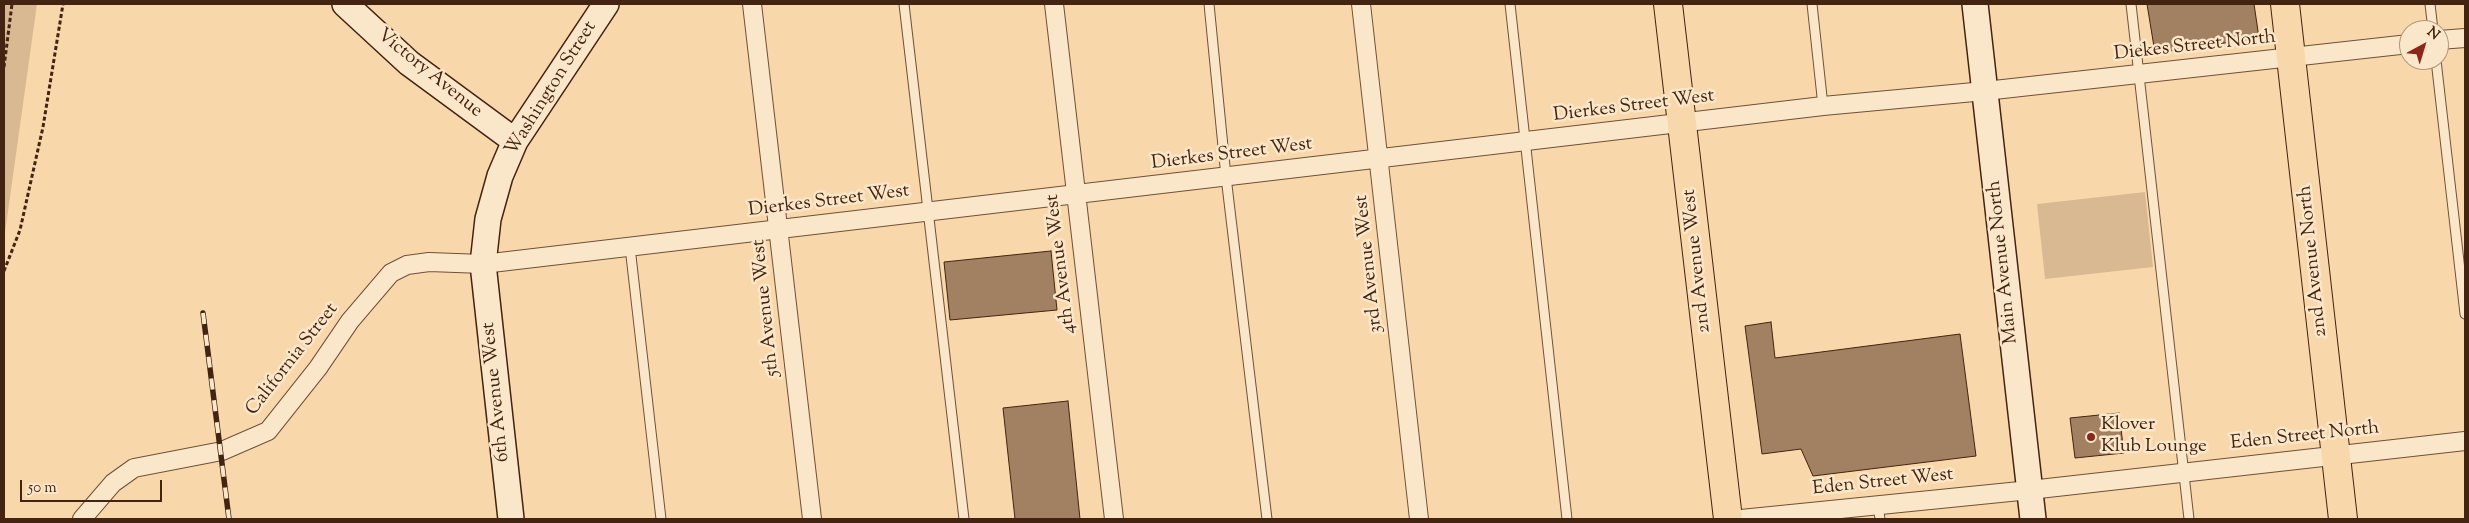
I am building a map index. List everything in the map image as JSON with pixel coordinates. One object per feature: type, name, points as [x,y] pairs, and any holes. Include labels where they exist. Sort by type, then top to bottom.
[{"type":"main road","name":"2nd Avenue West","points":[[1668,4],[1728,519]]},
{"type":"main road","name":"2nd Avenue North","points":[[2285,4],[2342,519]]},
{"type":"street","name":"Victory Avenue","points":[[345,4],[409,63],[515,141]]},
{"type":"street","name":"Washington Street","points":[[483,264],[488,220],[500,176],[515,141],[606,4]]},
{"type":"street","name":"5th Avenue West","points":[[752,4],[812,519]]},
{"type":"street","name":"4th Avenue West","points":[[1054,4],[1114,519]]},
{"type":"street","name":"3rd Avenue West","points":[[1361,4],[1380,159],[1419,519]]},
{"type":"street","name":"Main Avenue North","points":[[1975,4],[2033,519]]},
{"type":"street","points":[[2449,39],[2465,38]]},
{"type":"street","name":"Diekes Street North","points":[[1985,91],[2399,45]]},
{"type":"street","name":"Dierkes Street West","points":[[483,264],[1823,106],[1985,91]]},
{"type":"street","name":"California Street","points":[[82,519],[113,483],[134,468],[185,456],[222,451],[268,431],[318,368],[350,321],[391,273],[407,265],[429,262],[483,264]]},
{"type":"street","name":"6th Avenue West","points":[[483,264],[511,519]]},
{"type":"street","name":"Eden Street North","points":[[2030,490],[2465,441]]},
{"type":"street","name":"Eden Street West","points":[[1741,519],[1879,512],[2030,490]]},
{"type":"lane","points":[[904,4],[964,519]]},
{"type":"lane","points":[[1209,4],[1226,176],[1268,519]]},
{"type":"lane","points":[[1510,4],[1567,519]]},
{"type":"lane","points":[[1812,4],[1823,106]]},
{"type":"lane","points":[[2131,4],[2189,519]]},
{"type":"lane","points":[[2430,4],[2432,20]]},
{"type":"lane","points":[[2437,70],[2465,314]]},
{"type":"lane","points":[[630,247],[661,519]]},
{"type":"path","points":[[4,67],[12,4]]},
{"type":"path","points":[[4,270],[20,230],[43,127],[63,4]]},
{"type":"shaded area","points":[[4,4],[37,4],[4,240]]},
{"type":"shaded area","points":[[2145,192],[2153,267],[2045,279],[2037,204]]},
{"type":"building","points":[[2147,4],[2254,4],[2259,38],[2155,53]]},
{"type":"building","points":[[1051,251],[1057,310],[950,320],[944,262]]},
{"type":"building","points":[[1771,322],[1775,358],[1960,334],[1976,456],[1813,476],[1801,449],[1762,454],[1745,326]]},
{"type":"building","points":[[1068,401],[1080,519],[1015,519],[1003,408]]},
{"type":"building","points":[[2119,413],[2124,453],[2075,458],[2070,418]]},
{"type":"railway","points":[[203,313],[229,519]]},
{"type":"place","name":"Klover Klub Lounge","points":[[2091,437]]}]
